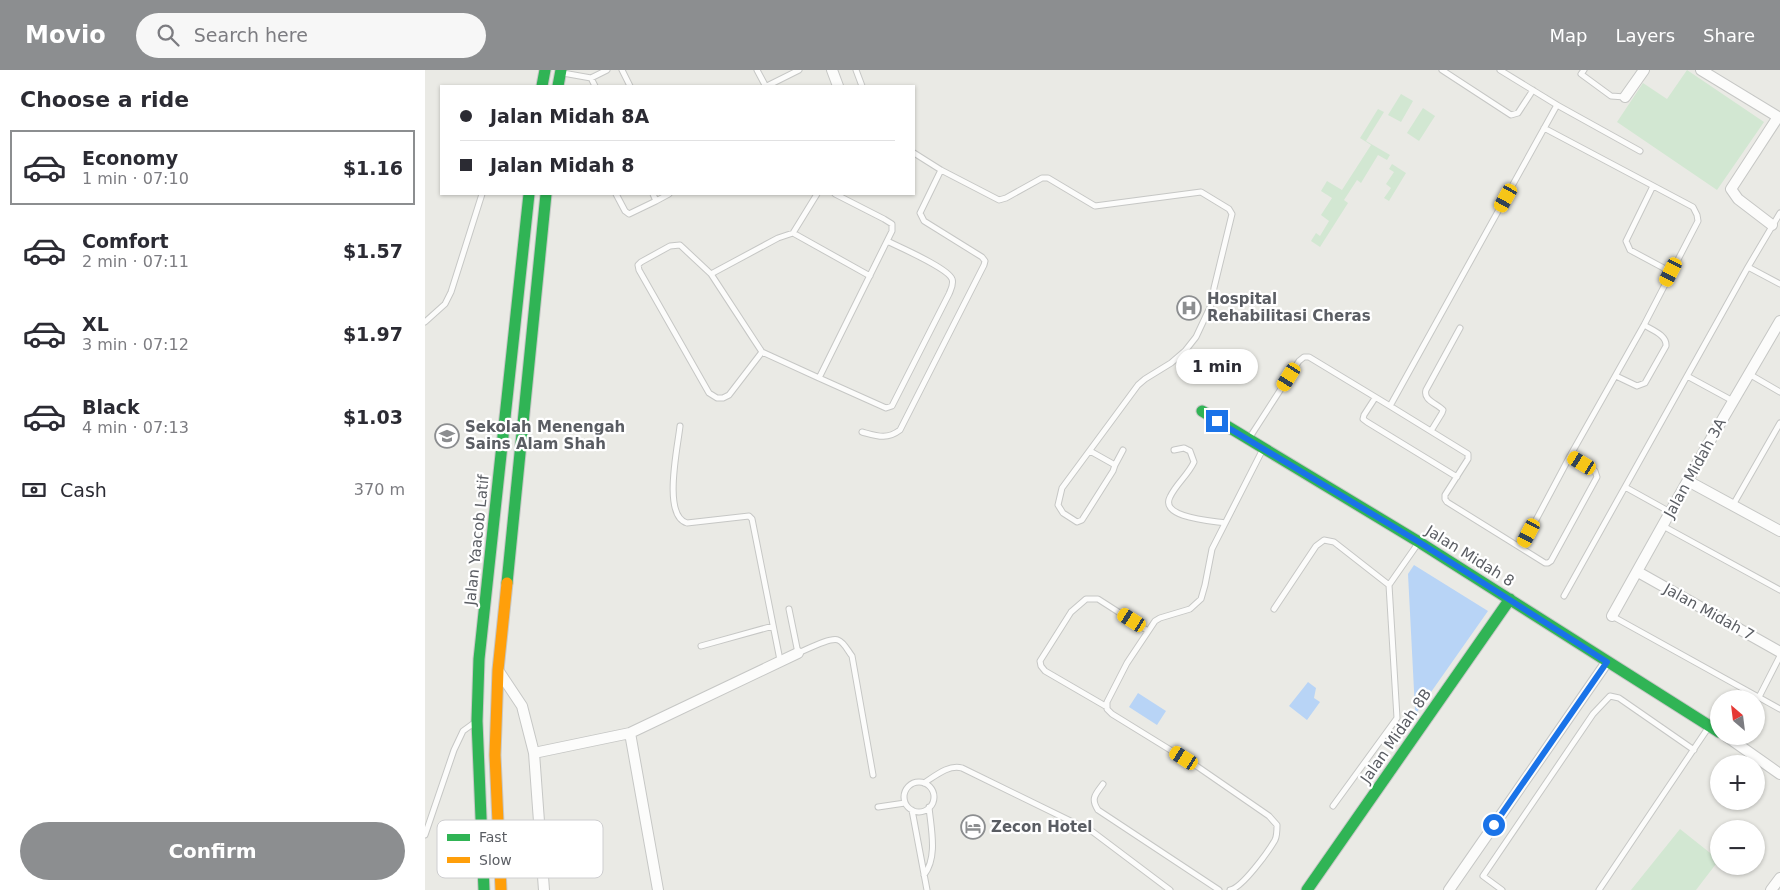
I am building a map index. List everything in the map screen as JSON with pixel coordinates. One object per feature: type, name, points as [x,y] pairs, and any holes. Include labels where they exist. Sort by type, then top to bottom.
[{"type":"main road","points":[[542,85],[545,70]]},
{"type":"main road","points":[[558,85],[560,71]]},
{"type":"main road","name":"Jalan Yaacob Latif","points":[[481,820],[477,721],[479,659],[529,195]]},
{"type":"main road","points":[[498,820],[495,755],[498,670],[545,195]]},
{"type":"main road","name":"Jalan Midah 8","points":[[1202,411],[1419,542],[1710,726]]},
{"type":"main road","name":"Jalan Midah 8B","points":[[1307,890],[1510,599]]},
{"type":"street","points":[[832,70],[838,85]]},
{"type":"street","points":[[1625,97],[1644,70]]},
{"type":"street","points":[[1707,72],[1779,118],[1731,189],[1738,199],[1772,225]]},
{"type":"street","name":"Jalan Midah 3A","points":[[1612,616],[1780,321]]},
{"type":"street","points":[[1688,480],[1779,529]]},
{"type":"street","name":"Jalan Midah 7","points":[[1638,572],[1780,652]]},
{"type":"street","points":[[534,753],[630,734],[780,660],[798,653]]},
{"type":"street","points":[[1449,890],[1607,662]]},
{"type":"street","points":[[498,670],[522,706],[534,753],[539,820]]},
{"type":"street","points":[[630,734],[658,890]]},
{"type":"street","points":[[1739,745],[1780,774]]},
{"type":"street","points":[[1771,890],[1780,878]]},
{"type":"lane","points":[[560,71],[591,78],[607,70]]},
{"type":"lane","points":[[621,70],[630,85]]},
{"type":"lane","points":[[757,70],[766,85]]},
{"type":"lane","points":[[769,85],[799,70]]},
{"type":"lane","points":[[856,70],[863,85]]},
{"type":"lane","points":[[1442,70],[1511,115],[1518,113],[1533,90]]},
{"type":"lane","points":[[1500,70],[1557,105],[1639,151]]},
{"type":"lane","points":[[1584,70],[1581,74],[1611,96],[1625,97]]},
{"type":"lane","points":[[591,78],[594,85]]},
{"type":"lane","points":[[1390,406],[1557,105]]},
{"type":"lane","points":[[1521,548],[1569,456],[1644,325],[1697,221],[1697,214],[1693,207],[1544,128]]},
{"type":"lane","points":[[915,155],[999,200],[1042,178],[1048,178],[1095,206],[1201,192],[1229,209],[1232,214],[1232,220],[1214,288],[1212,303],[1196,337],[1185,351],[1171,363],[1145,378],[1138,385],[1062,488],[1058,505],[1063,513],[1077,522],[1082,520],[1113,471],[1123,450]]},
{"type":"lane","points":[[862,432],[885,438],[895,435],[900,430],[984,266],[985,261],[982,257],[924,221],[921,217],[920,213],[941,170]]},
{"type":"lane","points":[[1653,186],[1626,241],[1627,246],[1630,250],[1671,272]]},
{"type":"lane","points":[[425,322],[445,304],[451,292],[482,195]]},
{"type":"lane","points":[[617,195],[625,211],[629,214],[667,195]]},
{"type":"lane","points":[[654,195],[657,201]]},
{"type":"lane","points":[[711,274],[778,238],[793,233],[816,195]]},
{"type":"lane","points":[[819,378],[892,231],[892,224],[837,195]]},
{"type":"lane","points":[[1564,596],[1780,213]]},
{"type":"lane","points":[[793,233],[870,276]]},
{"type":"lane","points":[[762,352],[729,395],[717,398],[709,393],[639,270],[638,265],[670,246],[680,245],[711,274],[762,352],[886,408],[892,406],[953,285],[951,277],[943,269],[887,241]]},
{"type":"lane","points":[[1748,267],[1780,284]]},
{"type":"lane","points":[[1616,376],[1637,386],[1645,383],[1666,346],[1666,341],[1663,337],[1644,325]]},
{"type":"lane","points":[[1431,431],[1443,410],[1427,398],[1426,390],[1460,328]]},
{"type":"lane","points":[[1249,440],[1299,361],[1304,357],[1309,357],[1468,454],[1468,458],[1445,495],[1447,502],[1545,563],[1551,561],[1597,477],[1595,471],[1569,456]]},
{"type":"lane","points":[[1749,374],[1780,392]]},
{"type":"lane","points":[[1687,376],[1733,401]]},
{"type":"lane","points":[[1375,398],[1363,419],[1457,477]]},
{"type":"lane","points":[[1733,505],[1780,423]]},
{"type":"lane","points":[[681,426],[672,496],[678,517],[681,522],[687,523],[749,516],[752,519],[780,660]]},
{"type":"lane","points":[[1174,450],[1184,448],[1190,451],[1194,462],[1188,474],[1171,494],[1168,500],[1169,506],[1189,518],[1225,523]]},
{"type":"lane","points":[[1107,707],[1107,702],[1127,663],[1155,621],[1190,609],[1201,598],[1212,548],[1264,448]]},
{"type":"lane","points":[[1089,451],[1115,466]]},
{"type":"lane","points":[[1625,488],[1671,512]]},
{"type":"lane","points":[[1663,526],[1780,590]]},
{"type":"lane","points":[[1274,609],[1315,546],[1324,540],[1334,542],[1389,586]]},
{"type":"lane","points":[[1333,806],[1397,718],[1389,586],[1419,542]]},
{"type":"lane","points":[[1149,630],[1098,599],[1086,599],[1071,612],[1040,660],[1041,666],[1107,707],[1112,714],[1198,767],[1269,816],[1277,825],[1276,839],[1245,881],[1235,889],[1230,890]]},
{"type":"lane","points":[[789,609],[798,653],[831,640],[838,640],[852,656],[873,775]]},
{"type":"lane","points":[[1612,616],[1746,690]]},
{"type":"lane","points":[[701,646],[773,626]]},
{"type":"lane","points":[[1763,690],[1780,656]]},
{"type":"lane","points":[[1501,890],[1483,876],[1593,714],[1610,696],[1619,698],[1694,750]]},
{"type":"lane","points":[[1765,700],[1780,709]]},
{"type":"lane","points":[[425,835],[454,750],[463,731],[477,721]]},
{"type":"lane","points":[[1599,890],[1694,750],[1710,732]]},
{"type":"lane","points":[[929,807],[921,812],[912,810],[905,803],[905,794],[910,785],[924,783],[951,767],[962,768],[1093,832],[1170,890]]},
{"type":"lane","points":[[924,783],[929,786],[933,794],[929,807],[932,856],[929,868],[924,875]]},
{"type":"lane","points":[[1103,784],[1094,797],[1094,804],[1098,810],[1219,890]]},
{"type":"lane","points":[[878,807],[905,803]]},
{"type":"lane","points":[[912,810],[927,890]]},
{"type":"green space","points":[[1687,70],[1764,122],[1717,190],[1617,122],[1643,83],[1667,99]]},
{"type":"green space","points":[[1401,94],[1413,101],[1401,122],[1388,115]]},
{"type":"green space","points":[[1423,108],[1435,116],[1419,141],[1407,133]]},
{"type":"green space","points":[[1378,109],[1384,112],[1366,141],[1390,155],[1387,160],[1378,155],[1361,183],[1357,180],[1344,200],[1348,203],[1320,247],[1311,241],[1316,233],[1320,236],[1329,221],[1321,215],[1332,198],[1321,191],[1327,181],[1342,190],[1371,145],[1360,138]]},
{"type":"green space","points":[[1392,164],[1406,173],[1389,201],[1384,198],[1391,188],[1386,184],[1394,172],[1389,169]]},
{"type":"green space","points":[[1680,829],[1710,853],[1710,872],[1696,890],[1631,890]]},
{"type":"water","points":[[1414,565],[1488,611],[1417,712],[1415,710],[1408,574]]},
{"type":"water","points":[[1308,682],[1316,688],[1314,698],[1320,702],[1307,720],[1289,706]]},
{"type":"water","points":[[1138,693],[1166,711],[1157,725],[1129,707]]},
{"type":"traffic: fast","points":[[542,85],[545,70]]},
{"type":"traffic: fast","points":[[558,85],[561,70]]},
{"type":"traffic: fast","points":[[481,820],[477,721],[479,659],[529,195]]},
{"type":"traffic: fast","points":[[507,583],[546,195]]},
{"type":"traffic: fast","points":[[1202,411],[1419,542],[1710,726]]},
{"type":"traffic: fast","points":[[1307,890],[1510,599]]},
{"type":"traffic: fast","points":[[484,878],[484,890]]},
{"type":"traffic: slow","points":[[498,820],[495,755],[498,670],[507,583]]},
{"type":"traffic: slow","points":[[500,878],[501,890]]},
{"type":"place","name":"Hospital Rehabilitasi Cheras","points":[[1189,308]]},
{"type":"place","name":"Sekolah Menengah Sains Alam Shah","points":[[447,436]]},
{"type":"place","name":"Zecon Hotel","points":[[973,827]]},
{"type":"route","points":[[1217,421],[1419,542],[1607,662],[1494,825]]}]
